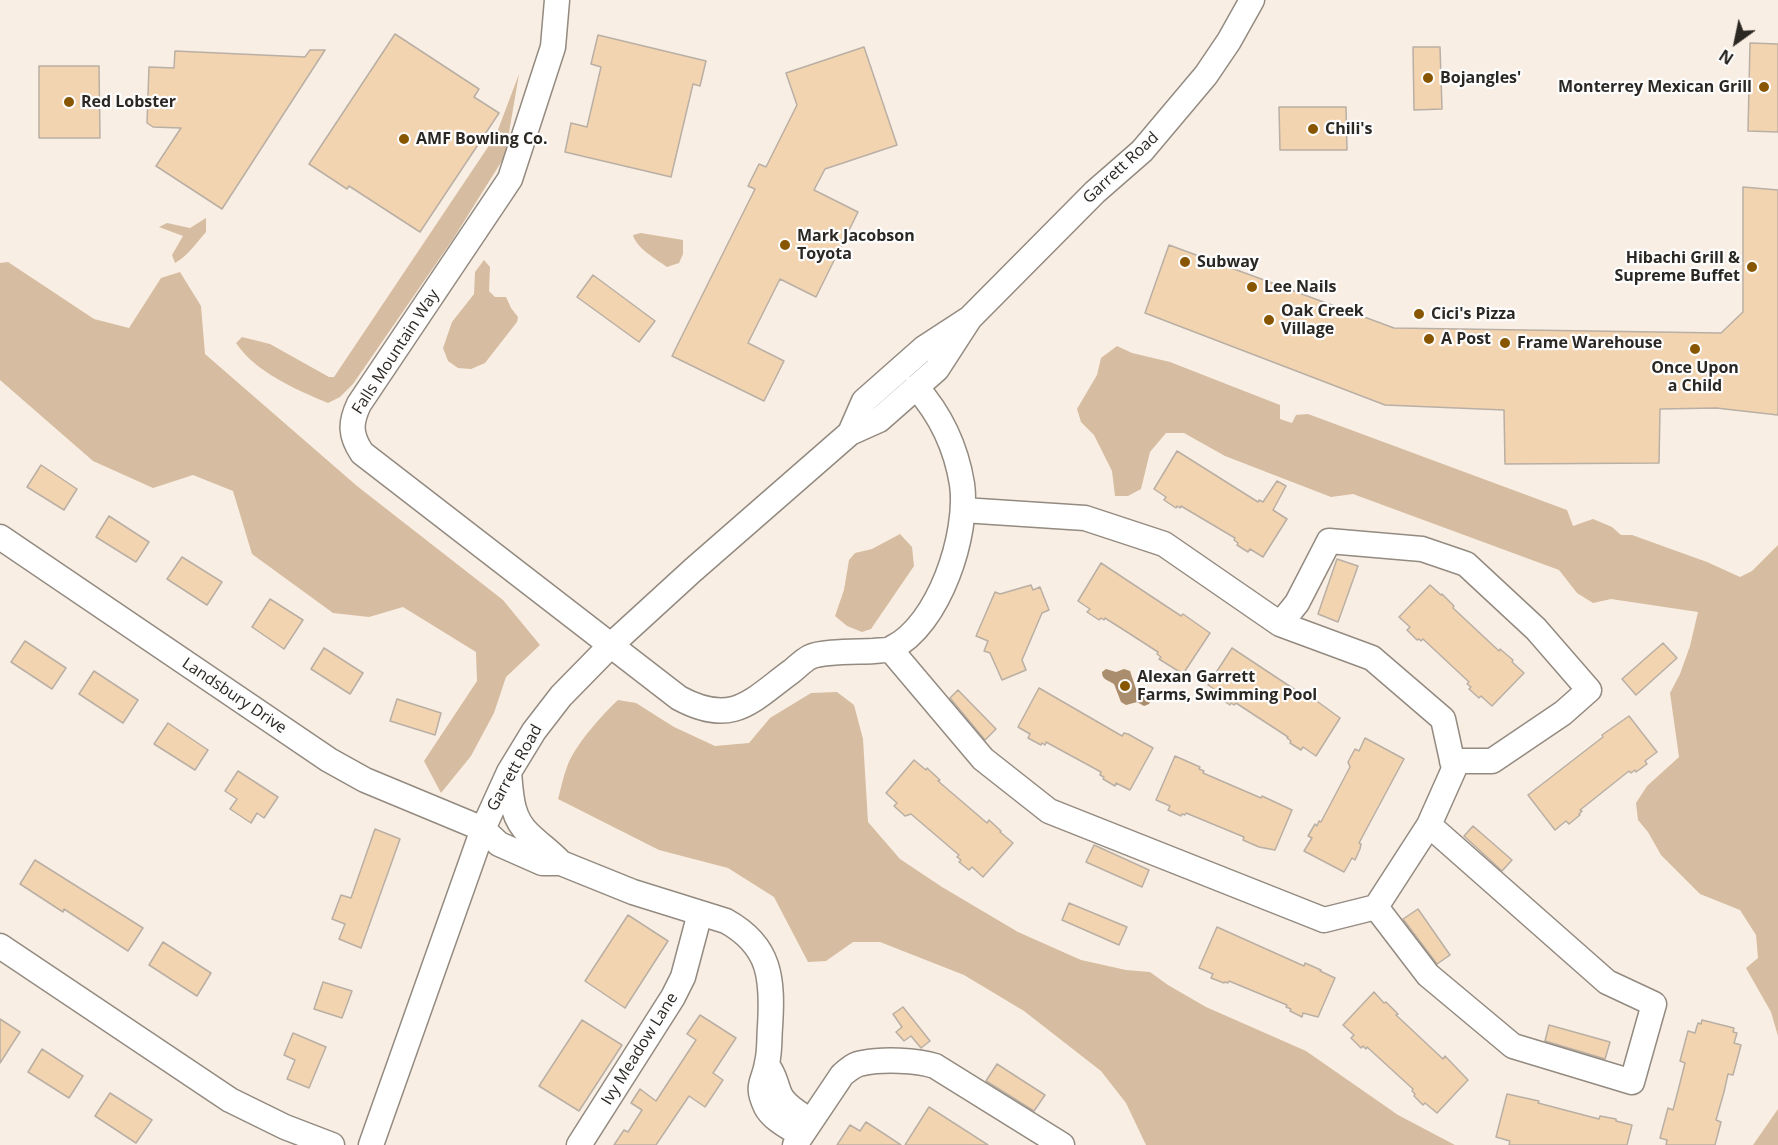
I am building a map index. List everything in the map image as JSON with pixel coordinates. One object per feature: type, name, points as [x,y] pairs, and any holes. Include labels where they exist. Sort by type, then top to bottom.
[{"type":"street","name":"Falls Mountain Way","points":[[557,0],[553,48],[510,179],[359,404],[352,419],[355,442],[376,465],[680,698],[696,707],[714,710],[739,708],[749,704],[811,656],[890,649]]},
{"type":"street","name":"Garrett Road","points":[[371,1145],[483,829],[519,753],[547,713],[610,645],[850,433],[879,420],[937,369],[970,318],[1095,192],[1142,151],[1161,130],[1206,75],[1229,41],[1252,0]]},
{"type":"street","name":"Garrett Road","points":[[850,433],[864,401],[924,348],[970,318]]},
{"type":"street","points":[[916,387],[938,413],[949,434],[962,484],[963,510],[946,581],[935,604],[922,624],[890,649],[983,759],[1048,811],[1324,920],[1376,907],[1429,825],[1454,769],[1443,719],[1372,658],[1280,624],[1164,543],[1085,518],[963,510]]},
{"type":"street","name":"Landsbury Drive","points":[[0,537],[329,760],[364,780],[483,829]]},
{"type":"street","points":[[1280,624],[1297,603],[1329,541],[1422,549],[1466,564],[1536,629],[1589,690],[1563,713],[1492,761],[1452,761]]},
{"type":"street","points":[[509,772],[512,804],[517,820],[527,833],[550,850],[561,862],[633,892],[726,921],[742,931],[756,945],[767,965],[772,997],[767,1065],[776,1077],[779,1093],[802,1134],[843,1075],[852,1067],[862,1063],[921,1061],[935,1066],[1062,1145]]},
{"type":"street","points":[[1376,907],[1428,975],[1513,1046],[1632,1082],[1654,1004],[1607,982],[1429,825]]},
{"type":"street","points":[[483,829],[499,844],[518,853],[542,863],[561,862]]},
{"type":"street","name":"Ivy Meadow Lane","points":[[579,1145],[673,997],[683,977],[700,913]]},
{"type":"street","points":[[0,946],[230,1100],[276,1123],[332,1145]]},
{"type":"shaded area","points":[[519,74],[505,156],[453,239],[353,384],[340,397],[328,403],[277,379],[254,363],[236,343],[242,337],[270,344],[329,377],[334,377],[496,135]]},
{"type":"shaded area","points":[[206,218],[206,232],[188,253],[175,263],[172,255],[183,236],[159,227],[167,223],[190,228]]},
{"type":"shaded area","points":[[641,233],[683,240],[683,254],[679,263],[667,267],[647,253],[633,235]]},
{"type":"shaded area","points":[[484,260],[490,267],[489,291],[495,297],[506,297],[518,317],[517,322],[485,363],[471,369],[458,368],[448,361],[443,348],[452,322],[474,294],[475,272]]},
{"type":"shaded area","points":[[8,262],[94,319],[129,328],[161,278],[180,272],[201,306],[205,354],[357,486],[503,600],[540,645],[506,677],[494,713],[471,756],[441,793],[424,761],[477,681],[476,652],[403,607],[369,617],[333,613],[252,554],[233,491],[193,475],[153,488],[93,461],[0,380],[0,263]]},
{"type":"shaded area","points":[[1117,346],[1132,353],[1170,362],[1280,405],[1280,419],[1292,423],[1296,415],[1308,414],[1567,510],[1573,526],[1593,519],[1612,527],[1621,535],[1632,535],[1707,562],[1740,577],[1752,571],[1778,545],[1778,1036],[1771,1012],[1746,968],[1758,958],[1756,935],[1740,910],[1700,894],[1661,855],[1638,820],[1636,803],[1647,786],[1679,757],[1670,693],[1690,646],[1698,612],[1611,599],[1593,603],[1577,593],[1559,570],[1353,494],[1331,497],[1225,456],[1184,433],[1166,433],[1150,452],[1141,489],[1128,496],[1115,496],[1112,471],[1094,435],[1081,422],[1077,409],[1097,375],[1101,358]]},
{"type":"shaded area","points":[[900,534],[912,547],[914,566],[871,629],[862,632],[847,626],[835,616],[844,590],[849,560],[855,553],[872,549]]},
{"type":"shaded area","name":"Alexan Garrett Farms, Swimming Pool","points":[[1106,669],[1116,672],[1124,669],[1130,671],[1136,689],[1151,696],[1149,704],[1144,706],[1137,702],[1126,705],[1121,702],[1114,684],[1103,677],[1102,672]]},
{"type":"shaded area","points":[[837,692],[854,705],[863,739],[868,822],[900,859],[1018,932],[1081,960],[1126,970],[1150,972],[1206,1007],[1306,1051],[1398,1115],[1455,1145],[1146,1145],[1126,1103],[1101,1071],[1024,1011],[964,975],[880,942],[853,942],[826,961],[808,962],[774,897],[728,868],[659,850],[558,799],[566,771],[576,750],[597,722],[618,700],[636,703],[674,727],[715,746],[749,743],[770,718],[811,693]]},
{"type":"shaded area","points":[[1778,1109],[1778,1145],[1753,1145]]},
{"type":"building","name":"AMF Bowling Co.","points":[[395,34],[479,89],[474,97],[499,113],[420,232],[349,186],[347,189],[309,164]]},
{"type":"building","points":[[598,35],[706,61],[700,86],[693,84],[671,177],[565,152],[571,123],[587,127],[601,67],[591,64]]},
{"type":"building","name":"Monterrey Mexican Grill","points":[[1750,43],[1778,44],[1778,132],[1748,131]]},
{"type":"building","name":"Mark Jacobson Toyota","points":[[864,47],[897,145],[825,169],[814,190],[858,212],[816,297],[780,279],[748,343],[784,361],[764,401],[672,356],[755,189],[748,186],[759,164],[766,167],[797,105],[786,73]]},
{"type":"building","name":"Bojangles'","points":[[1413,47],[1440,47],[1442,109],[1414,110]]},
{"type":"building","points":[[310,50],[325,50],[222,209],[156,166],[181,128],[153,127],[147,123],[149,67],[174,68],[175,51],[305,57]]},
{"type":"building","name":"Red Lobster","points":[[39,66],[99,66],[100,138],[39,138]]},
{"type":"building","name":"Chili's","points":[[1279,107],[1346,107],[1347,150],[1280,150]]},
{"type":"building","name":"Oak Creek Village","points":[[1743,187],[1778,190],[1778,415],[1716,408],[1660,409],[1659,463],[1505,464],[1504,410],[1385,405],[1145,313],[1169,245],[1394,328],[1721,333],[1743,312]]},
{"type":"building","points":[[593,275],[655,321],[639,342],[577,297]]},
{"type":"building","points":[[1177,451],[1258,502],[1259,500],[1263,502],[1277,481],[1286,486],[1273,510],[1287,519],[1263,557],[1250,549],[1248,552],[1237,545],[1235,538],[1181,506],[1176,508],[1154,489]]},
{"type":"building","points":[[41,465],[77,489],[64,510],[27,487]]},
{"type":"building","points":[[109,516],[149,542],[136,562],[96,537]]},
{"type":"building","points":[[182,557],[222,582],[207,605],[167,579]]},
{"type":"building","points":[[1337,559],[1358,566],[1338,622],[1318,614]]},
{"type":"building","points":[[1101,563],[1210,633],[1183,674],[1159,659],[1161,657],[1157,654],[1158,652],[1105,618],[1099,620],[1087,612],[1090,609],[1078,601]]},
{"type":"building","points":[[1031,585],[1033,590],[1040,587],[1049,610],[1042,613],[1022,660],[1026,670],[1002,680],[990,653],[984,651],[988,641],[976,636],[995,592],[1000,594]]},
{"type":"building","points":[[1430,585],[1499,651],[1500,649],[1513,660],[1512,662],[1524,673],[1492,706],[1469,689],[1471,687],[1467,684],[1469,682],[1423,639],[1417,640],[1407,630],[1410,627],[1399,617]]},
{"type":"building","points":[[270,599],[303,620],[284,649],[252,627]]},
{"type":"building","points":[[25,641],[66,668],[52,689],[11,662]]},
{"type":"building","points":[[1663,643],[1677,658],[1636,695],[1622,679]]},
{"type":"building","points":[[324,648],[363,673],[350,694],[311,669]]},
{"type":"building","points":[[1232,648],[1312,701],[1314,699],[1340,718],[1316,756],[1303,747],[1301,750],[1290,743],[1288,737],[1236,703],[1230,705],[1218,697],[1220,693],[1208,685]]},
{"type":"building","points":[[94,671],[138,700],[123,723],[79,694]]},
{"type":"building","points":[[1039,688],[1122,736],[1124,733],[1128,734],[1153,748],[1130,790],[1116,783],[1115,786],[1103,779],[1101,772],[1046,742],[1045,745],[1042,743],[1041,745],[1028,738],[1030,734],[1018,727]]},
{"type":"building","points":[[958,690],[996,729],[985,740],[950,698]]},
{"type":"building","points":[[397,699],[441,713],[435,735],[390,721]]},
{"type":"building","points":[[1629,716],[1657,752],[1645,761],[1647,764],[1636,772],[1635,770],[1631,773],[1629,771],[1580,810],[1582,811],[1580,815],[1569,824],[1566,821],[1555,830],[1528,795]]},
{"type":"building","points":[[168,723],[208,750],[195,770],[154,744]]},
{"type":"building","points":[[1365,738],[1404,759],[1359,843],[1361,844],[1360,849],[1355,860],[1352,858],[1344,872],[1304,851],[1312,838],[1308,836],[1315,824],[1317,826],[1319,821],[1321,822],[1350,767],[1348,762],[1355,749],[1359,751]]},
{"type":"building","points":[[1175,756],[1200,767],[1203,773],[1292,810],[1275,850],[1259,847],[1243,840],[1244,837],[1186,813],[1181,816],[1168,810],[1170,806],[1156,800]]},
{"type":"building","points":[[914,760],[926,770],[927,768],[940,780],[938,781],[987,823],[989,820],[1013,843],[983,877],[972,867],[969,870],[959,862],[961,860],[957,857],[959,855],[911,814],[905,816],[894,806],[897,803],[886,793]]},
{"type":"building","points":[[238,771],[278,797],[264,818],[257,813],[251,823],[230,809],[237,799],[225,791]]},
{"type":"building","points":[[1473,826],[1512,860],[1502,871],[1464,836]]},
{"type":"building","points":[[375,829],[400,839],[361,948],[339,939],[345,924],[332,919],[341,895],[351,898]]},
{"type":"building","points":[[1094,845],[1149,870],[1142,887],[1086,862]]},
{"type":"building","points":[[35,860],[143,928],[128,951],[64,909],[63,912],[20,884]]},
{"type":"building","points":[[1069,903],[1127,927],[1119,945],[1062,920]]},
{"type":"building","points":[[1418,909],[1450,955],[1437,964],[1403,919]]},
{"type":"building","points":[[628,915],[668,941],[625,1008],[585,981]]},
{"type":"building","points":[[1217,927],[1304,966],[1305,963],[1335,978],[1318,1017],[1303,1013],[1302,1017],[1290,1011],[1287,1005],[1229,981],[1224,983],[1211,978],[1213,974],[1199,968]]},
{"type":"building","points":[[163,942],[211,973],[197,996],[149,965]]},
{"type":"building","points":[[323,982],[352,991],[342,1018],[314,1009]]},
{"type":"building","points":[[1374,992],[1443,1059],[1445,1056],[1468,1080],[1437,1113],[1425,1103],[1423,1105],[1414,1096],[1413,1089],[1367,1047],[1366,1049],[1363,1046],[1361,1048],[1351,1038],[1354,1035],[1343,1025]]},
{"type":"building","points":[[903,1007],[930,1041],[921,1048],[911,1036],[904,1041],[896,1032],[902,1027],[893,1014]]},
{"type":"building","points":[[700,1015],[736,1038],[713,1073],[723,1080],[705,1107],[689,1096],[656,1145],[614,1145],[624,1130],[628,1132],[642,1110],[631,1103],[640,1089],[656,1101],[696,1040],[687,1034]]},
{"type":"building","points":[[0,1019],[20,1032],[0,1063]]},
{"type":"building","points":[[582,1020],[622,1045],[579,1111],[539,1086]]},
{"type":"building","points":[[1702,1020],[1734,1028],[1733,1032],[1737,1033],[1734,1043],[1741,1045],[1733,1075],[1728,1074],[1716,1120],[1721,1122],[1715,1145],[1666,1145],[1667,1140],[1660,1138],[1668,1108],[1673,1110],[1685,1063],[1680,1061],[1688,1031],[1695,1033],[1698,1023],[1701,1024]]},
{"type":"building","points":[[1549,1025],[1610,1042],[1605,1059],[1545,1041]]},
{"type":"building","points":[[293,1033],[326,1047],[309,1088],[287,1079],[295,1060],[284,1055]]},
{"type":"building","points":[[42,1049],[83,1076],[69,1098],[28,1072]]},
{"type":"building","points":[[997,1064],[1045,1095],[1034,1111],[986,1081]]},
{"type":"building","points":[[110,1093],[152,1120],[136,1143],[95,1116]]},
{"type":"building","points":[[1507,1094],[1599,1119],[1600,1116],[1632,1125],[1627,1145],[1509,1145],[1510,1141],[1496,1137]]},
{"type":"building","points":[[929,1107],[988,1145],[905,1145]]},
{"type":"building","points":[[866,1122],[901,1145],[837,1145],[850,1125],[860,1131]]},
{"type":"place","name":"Bojangles'","points":[[1428,78]]},
{"type":"place","name":"Monterrey Mexican Grill","points":[[1764,87]]},
{"type":"place","name":"Red Lobster","points":[[69,102]]},
{"type":"place","name":"Chili's","points":[[1313,129]]},
{"type":"place","name":"AMF Bowling Co.","points":[[404,139]]},
{"type":"place","name":"Mark Jacobson Toyota","points":[[785,245]]},
{"type":"place","name":"Subway","points":[[1185,262]]},
{"type":"place","name":"Hibachi Grill & Supreme Buffet","points":[[1752,267]]},
{"type":"place","name":"Lee Nails","points":[[1252,287]]},
{"type":"place","name":"Cici's Pizza","points":[[1419,314]]},
{"type":"place","name":"Oak Creek Village","points":[[1269,320]]},
{"type":"place","name":"A Post","points":[[1429,339]]},
{"type":"place","name":"Frame Warehouse","points":[[1505,343]]},
{"type":"place","name":"Once Upon a Child","points":[[1695,349]]},
{"type":"place","name":"Alexan Garrett Farms, Swimming Pool","points":[[1125,686]]}]
